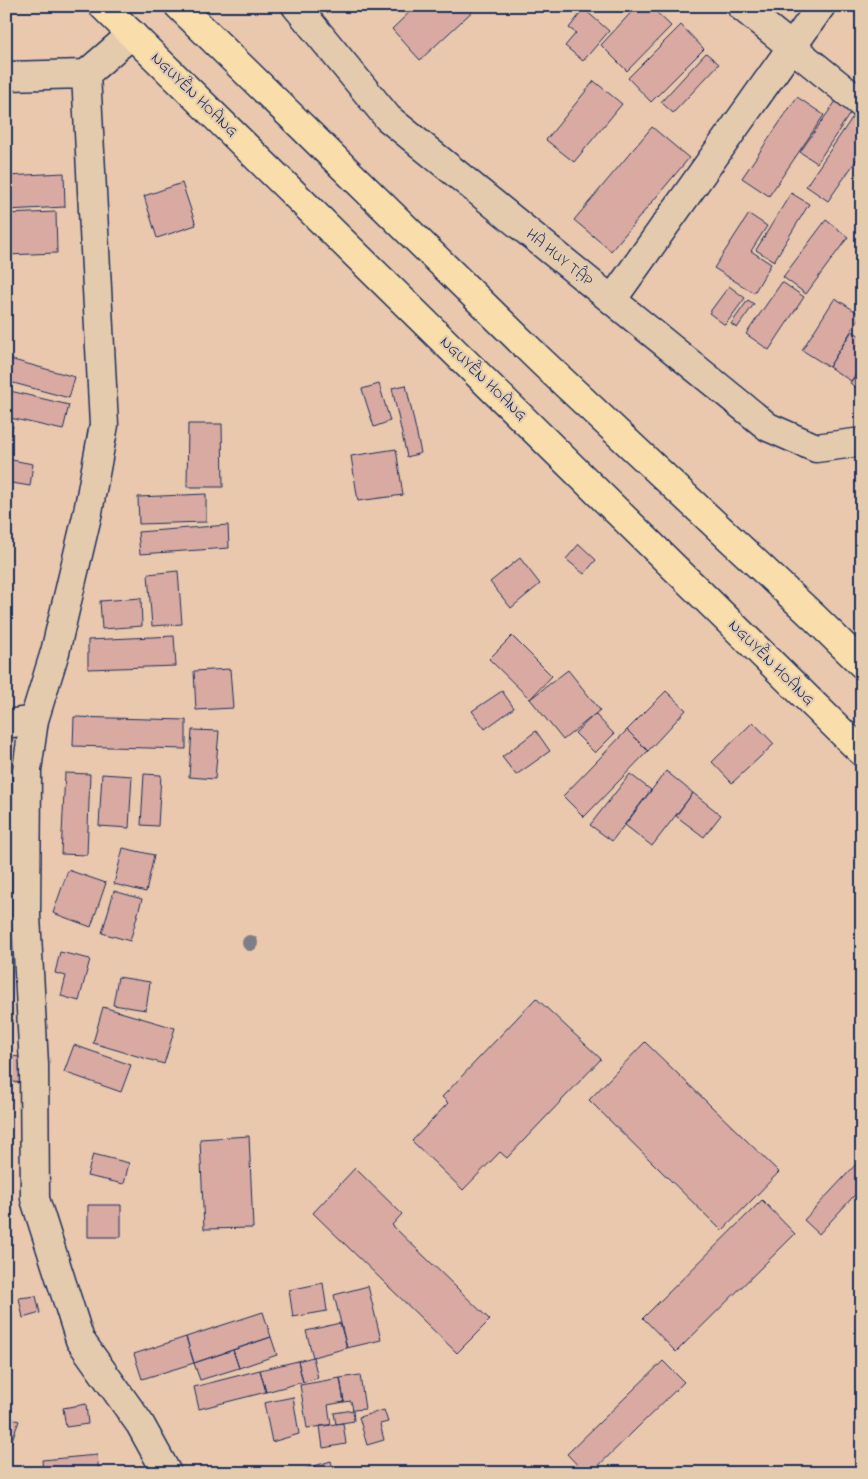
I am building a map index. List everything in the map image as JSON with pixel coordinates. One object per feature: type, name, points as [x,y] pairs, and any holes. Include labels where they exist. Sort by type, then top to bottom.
[{"type":"highway","name":"NGUYỄN HOÀNG","points":[[103,6],[862,752]]},
{"type":"highway","points":[[179,6],[542,362],[862,664]]},
{"type":"street","name":"HÀ HUY TẬP","points":[[296,6],[388,118],[768,427],[816,448],[861,443]]},
{"type":"street","points":[[741,6],[862,104]]},
{"type":"street","points":[[612,300],[821,6]]},
{"type":"street","points":[[6,76],[86,74],[132,34]]},
{"type":"street","points":[[86,74],[104,425],[88,512],[57,643],[34,720],[27,770],[26,916],[34,1064],[35,1200],[80,1340],[140,1424],[167,1473]]},
{"type":"street","points":[[6,724],[34,720]]},
{"type":"building","points":[[416,6],[478,6],[420,60],[392,29]]},
{"type":"building","points":[[637,6],[650,6],[671,26],[627,71],[601,45]]},
{"type":"building","points":[[584,9],[609,31],[583,61],[565,46],[576,33],[569,28]]},
{"type":"building","points":[[681,25],[704,49],[651,102],[628,78]]},
{"type":"building","points":[[706,53],[719,64],[673,113],[661,102]]},
{"type":"building","points":[[594,81],[622,104],[574,162],[546,140]]},
{"type":"building","points":[[797,97],[824,115],[769,196],[742,178]]},
{"type":"building","points":[[836,101],[851,112],[817,163],[800,152]]},
{"type":"building","points":[[854,115],[862,120],[862,152],[828,201],[806,186]]},
{"type":"building","points":[[652,127],[689,158],[611,251],[574,220]]},
{"type":"building","points":[[64,173],[65,207],[6,210],[6,176]]},
{"type":"building","points":[[182,183],[196,225],[157,238],[144,196]]},
{"type":"building","points":[[791,193],[809,204],[774,261],[756,250]]},
{"type":"building","points":[[56,212],[57,253],[6,255],[6,214]]},
{"type":"building","points":[[749,214],[767,226],[751,251],[771,264],[754,293],[714,268]]},
{"type":"building","points":[[826,220],[848,237],[806,294],[783,277]]},
{"type":"building","points":[[782,282],[804,297],[769,350],[746,334]]},
{"type":"building","points":[[729,286],[745,298],[725,325],[709,313]]},
{"type":"building","points":[[835,298],[861,315],[829,367],[802,350]]},
{"type":"building","points":[[748,300],[754,304],[737,328],[731,324]]},
{"type":"building","points":[[852,331],[862,337],[862,365],[851,381],[829,367]]},
{"type":"building","points":[[6,358],[75,377],[69,398],[6,381]]},
{"type":"building","points":[[862,367],[862,392],[850,383]]},
{"type":"building","points":[[379,384],[390,421],[374,427],[362,389]]},
{"type":"building","points":[[406,385],[421,453],[407,457],[392,388]]},
{"type":"building","points":[[6,390],[69,405],[63,430],[6,417]]},
{"type":"building","points":[[188,424],[222,424],[223,487],[187,487]]},
{"type":"building","points":[[6,425],[13,426],[7,454],[6,454]]},
{"type":"building","points":[[396,449],[403,495],[358,501],[351,456]]},
{"type":"building","points":[[6,459],[33,464],[30,486],[6,482]]},
{"type":"building","points":[[206,494],[206,522],[139,524],[138,497]]},
{"type":"building","points":[[228,525],[229,548],[140,554],[138,532]]},
{"type":"building","points":[[579,544],[596,560],[584,574],[566,559]]},
{"type":"building","points":[[520,558],[540,584],[511,608],[490,582]]},
{"type":"building","points":[[178,571],[182,624],[152,626],[148,574]]},
{"type":"building","points":[[141,598],[142,626],[102,629],[100,601]]},
{"type":"building","points":[[174,636],[176,666],[88,669],[88,640]]},
{"type":"building","points":[[512,636],[552,676],[530,699],[489,659]]},
{"type":"building","points":[[230,669],[233,708],[196,710],[194,671]]},
{"type":"building","points":[[568,670],[600,710],[563,740],[530,699]]},
{"type":"building","points":[[502,691],[514,708],[485,729],[472,711]]},
{"type":"building","points":[[666,691],[686,710],[648,751],[627,730]]},
{"type":"building","points":[[595,714],[614,734],[595,753],[575,733]]},
{"type":"building","points":[[74,717],[186,720],[186,749],[73,746]]},
{"type":"building","points":[[753,722],[774,744],[732,783],[712,762]]},
{"type":"building","points":[[192,730],[219,731],[215,779],[189,777]]},
{"type":"building","points":[[627,730],[648,751],[584,817],[563,796]]},
{"type":"building","points":[[536,731],[550,751],[516,775],[502,757]]},
{"type":"building","points":[[666,771],[693,793],[652,846],[625,825]]},
{"type":"building","points":[[65,773],[90,774],[87,855],[61,854]]},
{"type":"building","points":[[102,774],[132,776],[129,828],[99,826]]},
{"type":"building","points":[[144,774],[161,775],[158,826],[141,825]]},
{"type":"building","points":[[630,774],[651,790],[612,841],[590,825]]},
{"type":"building","points":[[6,776],[9,776],[10,799],[6,799]]},
{"type":"building","points":[[693,793],[721,815],[704,837],[676,816]]},
{"type":"building","points":[[123,848],[154,855],[146,892],[114,884]]},
{"type":"building","points":[[68,870],[106,883],[91,927],[53,913]]},
{"type":"building","points":[[114,891],[142,899],[130,941],[102,933]]},
{"type":"building","points":[[60,952],[90,959],[79,1001],[61,996],[66,976],[55,973]]},
{"type":"building","points":[[118,977],[150,982],[146,1010],[113,1005]]},
{"type":"building","points":[[536,998],[601,1059],[507,1158],[500,1152],[463,1190],[412,1141],[448,1103],[442,1097]]},
{"type":"building","points":[[103,1007],[175,1028],[164,1064],[93,1043]]},
{"type":"building","points":[[645,1042],[779,1172],[722,1231],[589,1100]]},
{"type":"building","points":[[74,1045],[131,1065],[121,1092],[64,1072]]},
{"type":"building","points":[[6,1055],[26,1058],[22,1083],[6,1081]]},
{"type":"building","points":[[249,1136],[253,1228],[204,1229],[200,1139]]},
{"type":"building","points":[[93,1154],[129,1163],[124,1184],[87,1176]]},
{"type":"building","points":[[859,1161],[862,1163],[862,1187],[819,1234],[804,1220]]},
{"type":"building","points":[[355,1168],[402,1214],[392,1225],[490,1320],[457,1353],[313,1213]]},
{"type":"building","points":[[762,1200],[795,1234],[676,1352],[643,1318]]},
{"type":"building","points":[[88,1205],[121,1205],[121,1237],[88,1237]]},
{"type":"building","points":[[323,1283],[327,1311],[293,1317],[289,1290]]},
{"type":"building","points":[[368,1286],[381,1340],[347,1348],[334,1295]]},
{"type":"building","points":[[36,1296],[40,1313],[23,1318],[19,1298]]},
{"type":"building","points":[[263,1312],[271,1337],[194,1363],[186,1337]]},
{"type":"building","points":[[340,1323],[347,1348],[313,1357],[306,1331]]},
{"type":"building","points":[[186,1337],[194,1363],[142,1379],[134,1354]]},
{"type":"building","points":[[271,1337],[277,1355],[239,1368],[233,1350]]},
{"type":"building","points":[[233,1350],[239,1368],[200,1380],[194,1363]]},
{"type":"building","points":[[313,1357],[318,1378],[303,1382],[298,1361]]},
{"type":"building","points":[[298,1361],[303,1382],[266,1392],[260,1370]]},
{"type":"building","points":[[663,1361],[684,1382],[591,1473],[585,1473],[567,1454]]},
{"type":"building","points":[[260,1370],[266,1392],[199,1409],[194,1387]]},
{"type":"building","points":[[360,1375],[365,1409],[353,1410],[351,1401],[344,1402],[340,1378]]},
{"type":"building","points":[[340,1378],[344,1402],[328,1405],[331,1425],[307,1428],[300,1385]]},
{"type":"building","points":[[293,1397],[299,1434],[272,1442],[264,1403]]},
{"type":"building","points":[[86,1404],[88,1424],[66,1427],[63,1408]]},
{"type":"building","points":[[353,1410],[354,1421],[336,1424],[334,1413]]},
{"type":"building","points":[[384,1410],[388,1422],[380,1424],[384,1440],[367,1445],[359,1417]]},
{"type":"building","points":[[6,1416],[19,1421],[6,1456]]},
{"type":"building","points":[[343,1423],[346,1444],[323,1448],[320,1426]]},
{"type":"building","points":[[97,1455],[99,1473],[43,1473],[42,1460]]},
{"type":"building","points":[[331,1461],[334,1473],[291,1473]]}]
